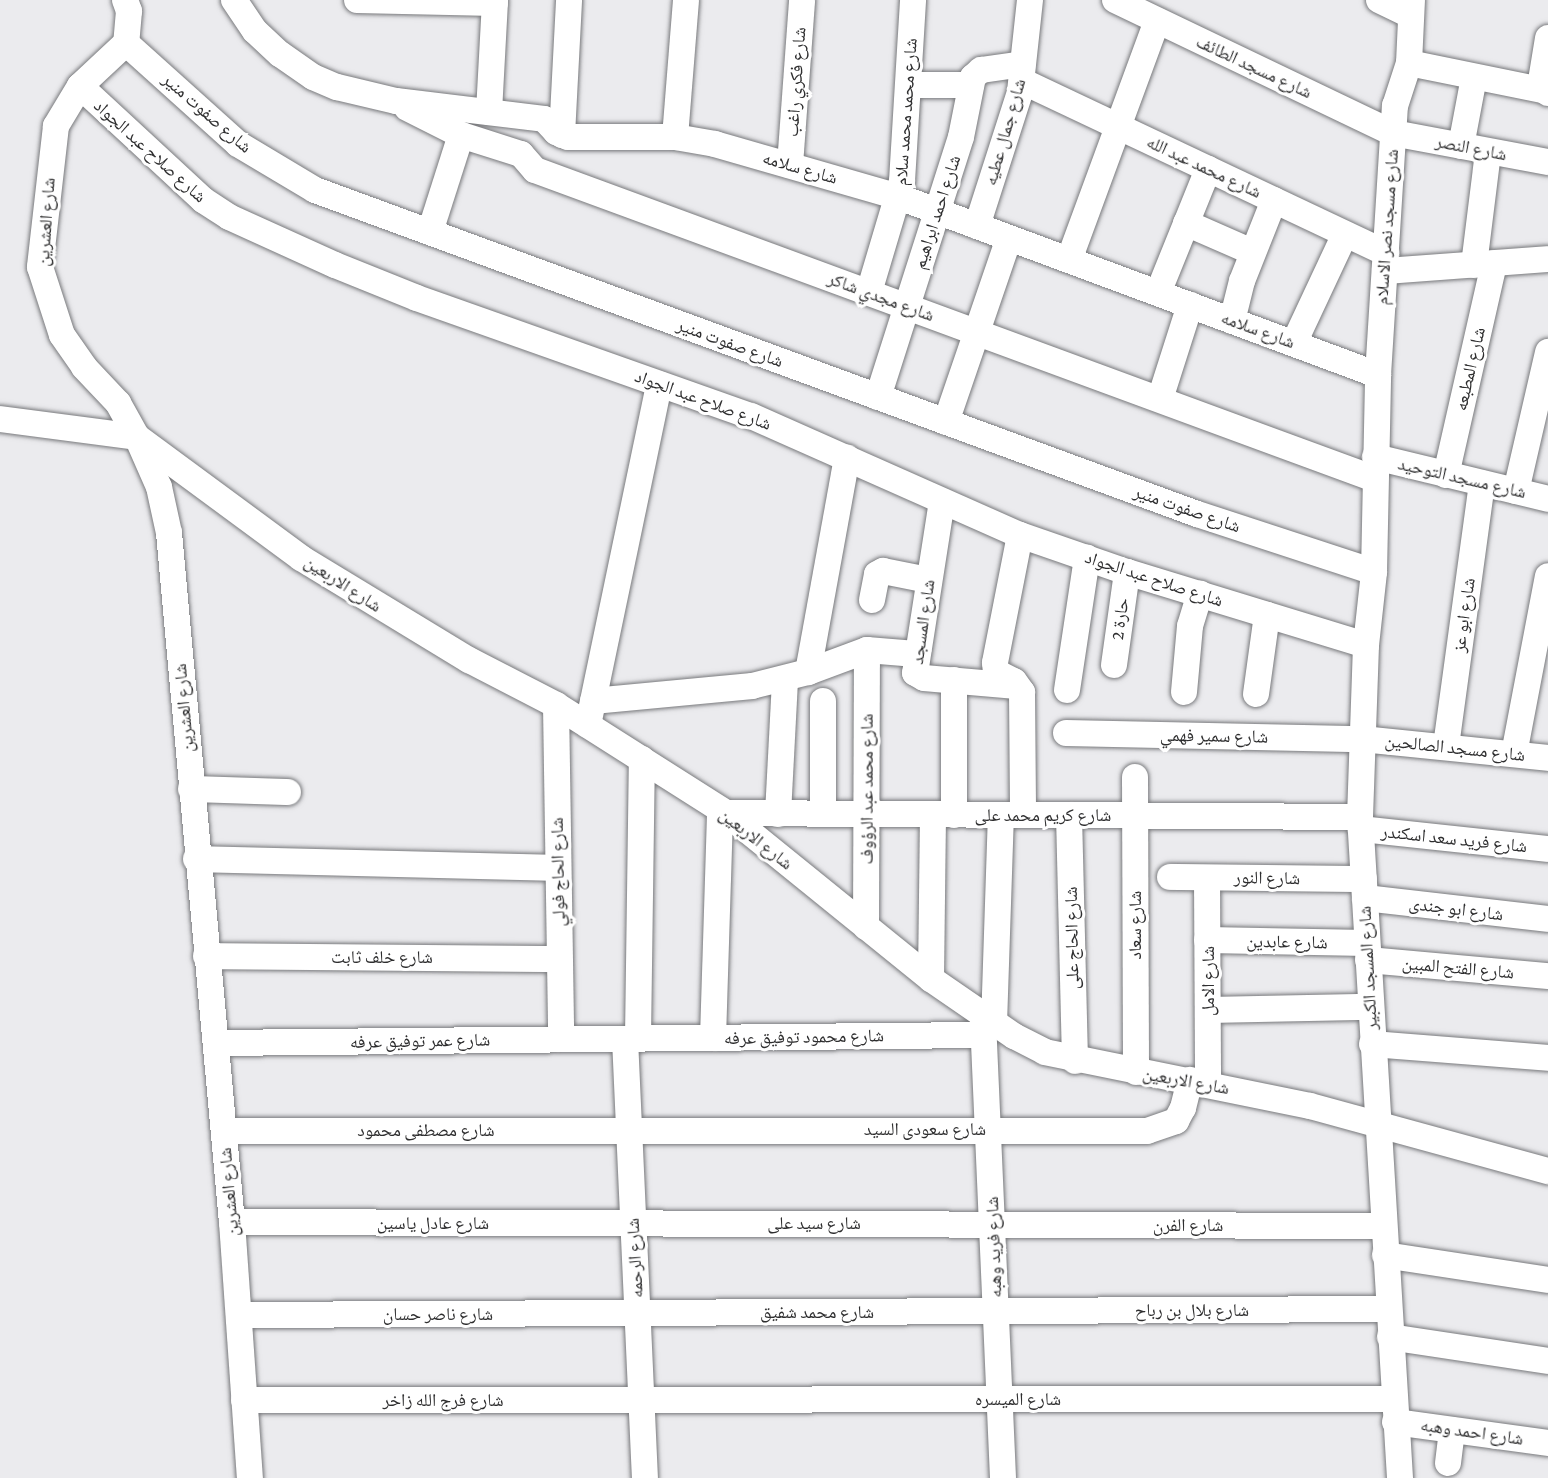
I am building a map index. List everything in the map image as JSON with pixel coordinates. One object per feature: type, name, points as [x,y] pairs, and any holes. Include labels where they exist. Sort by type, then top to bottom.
[{"type":"street","points":[[125,0],[129,11],[126,43]]},
{"type":"street","points":[[234,0],[255,31],[313,77],[363,95],[544,119],[562,135]]},
{"type":"street","points":[[357,0],[495,2],[489,112]]},
{"type":"street","points":[[562,135],[569,0]]},
{"type":"street","points":[[675,137],[686,0]]},
{"type":"street","name":"شارع فكري راغب","points":[[790,165],[802,0]]},
{"type":"street","name":"شارع محمد محمد سلام","points":[[869,292],[899,197],[909,85],[913,0]]},
{"type":"street","name":"شارع جمال عطيه","points":[[977,226],[1023,73],[1030,0]]},
{"type":"street","name":"شارع مسجد الطائف","points":[[1115,0],[1393,133]]},
{"type":"street","points":[[1379,0],[1411,7]]},
{"type":"street","name":"شارع مسجد نصر الاسلام","points":[[1375,468],[1378,375],[1393,133],[1397,92],[1409,63],[1411,7]]},
{"type":"street","points":[[1069,260],[1116,126],[1157,21]]},
{"type":"street","points":[[1409,63],[1545,91],[1548,38]]},
{"type":"street","name":"شارع العشرين","points":[[126,43],[80,86],[56,126],[51,148],[40,267],[62,335],[84,367],[118,403],[137,437],[159,487],[169,533],[196,860],[232,1222],[250,1478]]},
{"type":"street","name":"شارع صفوت منير","points":[[126,43],[238,144],[274,168],[315,190],[1197,514],[1374,572]]},
{"type":"street","points":[[909,85],[971,86],[973,77],[981,70],[1023,73]]},
{"type":"street","name":"شارع محمد عبد الله","points":[[1023,73],[1116,126],[1345,234],[1385,262]]},
{"type":"street","points":[[1461,146],[1474,77]]},
{"type":"street","name":"شارع صلاح عبد الجواد","points":[[80,86],[182,184],[229,217],[417,298],[751,416],[1020,535],[1127,572],[1366,645]]},
{"type":"street","name":"شارع احمد ابراهيم","points":[[878,397],[965,124],[971,86]]},
{"type":"street","name":"شارع مجدي شاكر","points":[[396,101],[461,135],[521,154],[535,170],[1160,399],[1375,468]]},
{"type":"street","name":"شارع النصر","points":[[1393,133],[1548,162]]},
{"type":"street","points":[[430,232],[461,135]]},
{"type":"street","name":"شارع سلامه","points":[[562,135],[675,137],[715,144],[899,197],[1378,375]]},
{"type":"street","name":"شارع المطبعه","points":[[1446,475],[1484,264],[1488,152]]},
{"type":"street","points":[[1158,293],[1208,169]]},
{"type":"street","points":[[1232,321],[1252,252],[1274,201]]},
{"type":"street","points":[[1186,223],[1252,252]]},
{"type":"street","points":[[1294,344],[1345,234]]},
{"type":"street","points":[[946,422],[1009,238]]},
{"type":"street","points":[[1385,262],[1484,264],[1548,259]]},
{"type":"street","points":[[1160,399],[1190,305]]},
{"type":"street","points":[[1516,491],[1548,352]]},
{"type":"street","points":[[659,384],[590,713],[752,686],[796,676],[867,650],[916,654]]},
{"type":"street","name":"شارع الاربعين","points":[[0,419],[137,437],[302,558],[469,660],[556,705],[590,713],[642,759],[723,812],[987,1025],[1045,1052],[1075,1061],[1199,1082],[1377,1125],[1548,1171]]},
{"type":"street","points":[[778,814],[796,676],[847,458]]},
{"type":"street","name":"شارع مسجد التوحيد","points":[[1375,468],[1446,475],[1548,499]]},
{"type":"street","name":"شارع المسجد الكبير","points":[[1375,468],[1374,572],[1366,645],[1361,823],[1372,1044],[1400,1478]]},
{"type":"street","name":"شارع ابو عز","points":[[1446,746],[1482,483]]},
{"type":"street","name":"شارع المسجد","points":[[942,501],[916,654],[918,676],[1020,686]]},
{"type":"street","points":[[1020,535],[995,663],[996,672],[1020,686]]},
{"type":"street","points":[[1067,690],[1087,558]]},
{"type":"street","points":[[872,600],[877,574],[883,571],[928,580]]},
{"type":"street","name":"حارة 2","points":[[1114,665],[1127,572]]},
{"type":"street","points":[[1514,753],[1548,576]]},
{"type":"street","points":[[1184,692],[1190,626],[1200,594]]},
{"type":"street","points":[[1256,694],[1267,615]]},
{"type":"street","name":"شارع محمد عبد الرؤوف","points":[[866,927],[867,650]]},
{"type":"street","points":[[931,979],[954,680]]},
{"type":"street","name":"شارع فريد وهبه","points":[[1003,1478],[987,1025],[1012,815],[1020,686]]},
{"type":"street","points":[[823,701],[823,814]]},
{"type":"street","name":"شارع الحاج فولي","points":[[556,705],[561,1039]]},
{"type":"street","name":"شارع سمير فهمي","points":[[1066,733],[1362,739]]},
{"type":"street","name":"شارع مسجد الصالحين","points":[[1362,739],[1548,758]]},
{"type":"street","name":"شارع الرحمه","points":[[642,759],[629,1130],[645,1478]]},
{"type":"street","name":"شارع سعاد","points":[[1134,777],[1136,1072]]},
{"type":"street","points":[[191,789],[288,792]]},
{"type":"street","points":[[713,1038],[723,812]]},
{"type":"street","name":"شارع كريم محمد على","points":[[723,812],[1135,816],[1361,823]]},
{"type":"street","name":"شارع الحاج على","points":[[1069,815],[1075,1061]]},
{"type":"street","name":"شارع فريد سعد اسكندر","points":[[1361,823],[1548,849]]},
{"type":"street","points":[[196,860],[558,868]]},
{"type":"street","name":"شارع النور","points":[[1170,878],[1207,878],[1364,888]]},
{"type":"street","name":"شارع الامل","points":[[1199,1082],[1208,1010],[1207,878]]},
{"type":"street","name":"شارع ابو جندى","points":[[1364,888],[1548,919]]},
{"type":"street","name":"شارع عابدين","points":[[1207,940],[1368,951]]},
{"type":"street","name":"شارع الفتح المبين","points":[[1368,951],[1548,976]]},
{"type":"street","name":"شارع خلف ثابت","points":[[206,956],[559,959]]},
{"type":"street","points":[[1208,1010],[1371,1007]]},
{"type":"street","name":"شارع محمود توفيق عرفه","points":[[632,1038],[713,1038],[987,1025]]},
{"type":"street","name":"شارع عمر توفيق عرفه","points":[[216,1043],[632,1038]]},
{"type":"street","points":[[1372,1044],[1548,1058]]},
{"type":"street","name":"شارع سعودى السيد","points":[[629,1130],[1147,1131],[1176,1121],[1199,1082]]},
{"type":"street","name":"شارع مصطفى محمود","points":[[224,1131],[629,1130]]},
{"type":"street","name":"شارع عادل ياسين","points":[[232,1222],[633,1223]]},
{"type":"street","name":"شارع سيد على","points":[[633,1223],[994,1224]]},
{"type":"street","name":"شارع الفرن","points":[[994,1224],[1383,1226]]},
{"type":"street","points":[[1385,1256],[1548,1280]]},
{"type":"street","name":"شارع بلال بن رباح","points":[[996,1311],[1388,1309]]},
{"type":"street","name":"شارع محمد شفيق","points":[[638,1313],[996,1311]]},
{"type":"street","name":"شارع ناصر حسان","points":[[239,1315],[638,1313]]},
{"type":"street","points":[[1390,1337],[1548,1361]]},
{"type":"street","name":"شارع الميسره","points":[[642,1400],[999,1399],[1395,1410]]},
{"type":"street","name":"شارع فرج الله زاخر","points":[[244,1400],[642,1400]]},
{"type":"street","name":"شارع احمد وهبه","points":[[1395,1410],[1452,1430],[1548,1443]]},
{"type":"street","points":[[1448,1462],[1452,1430]]}]
